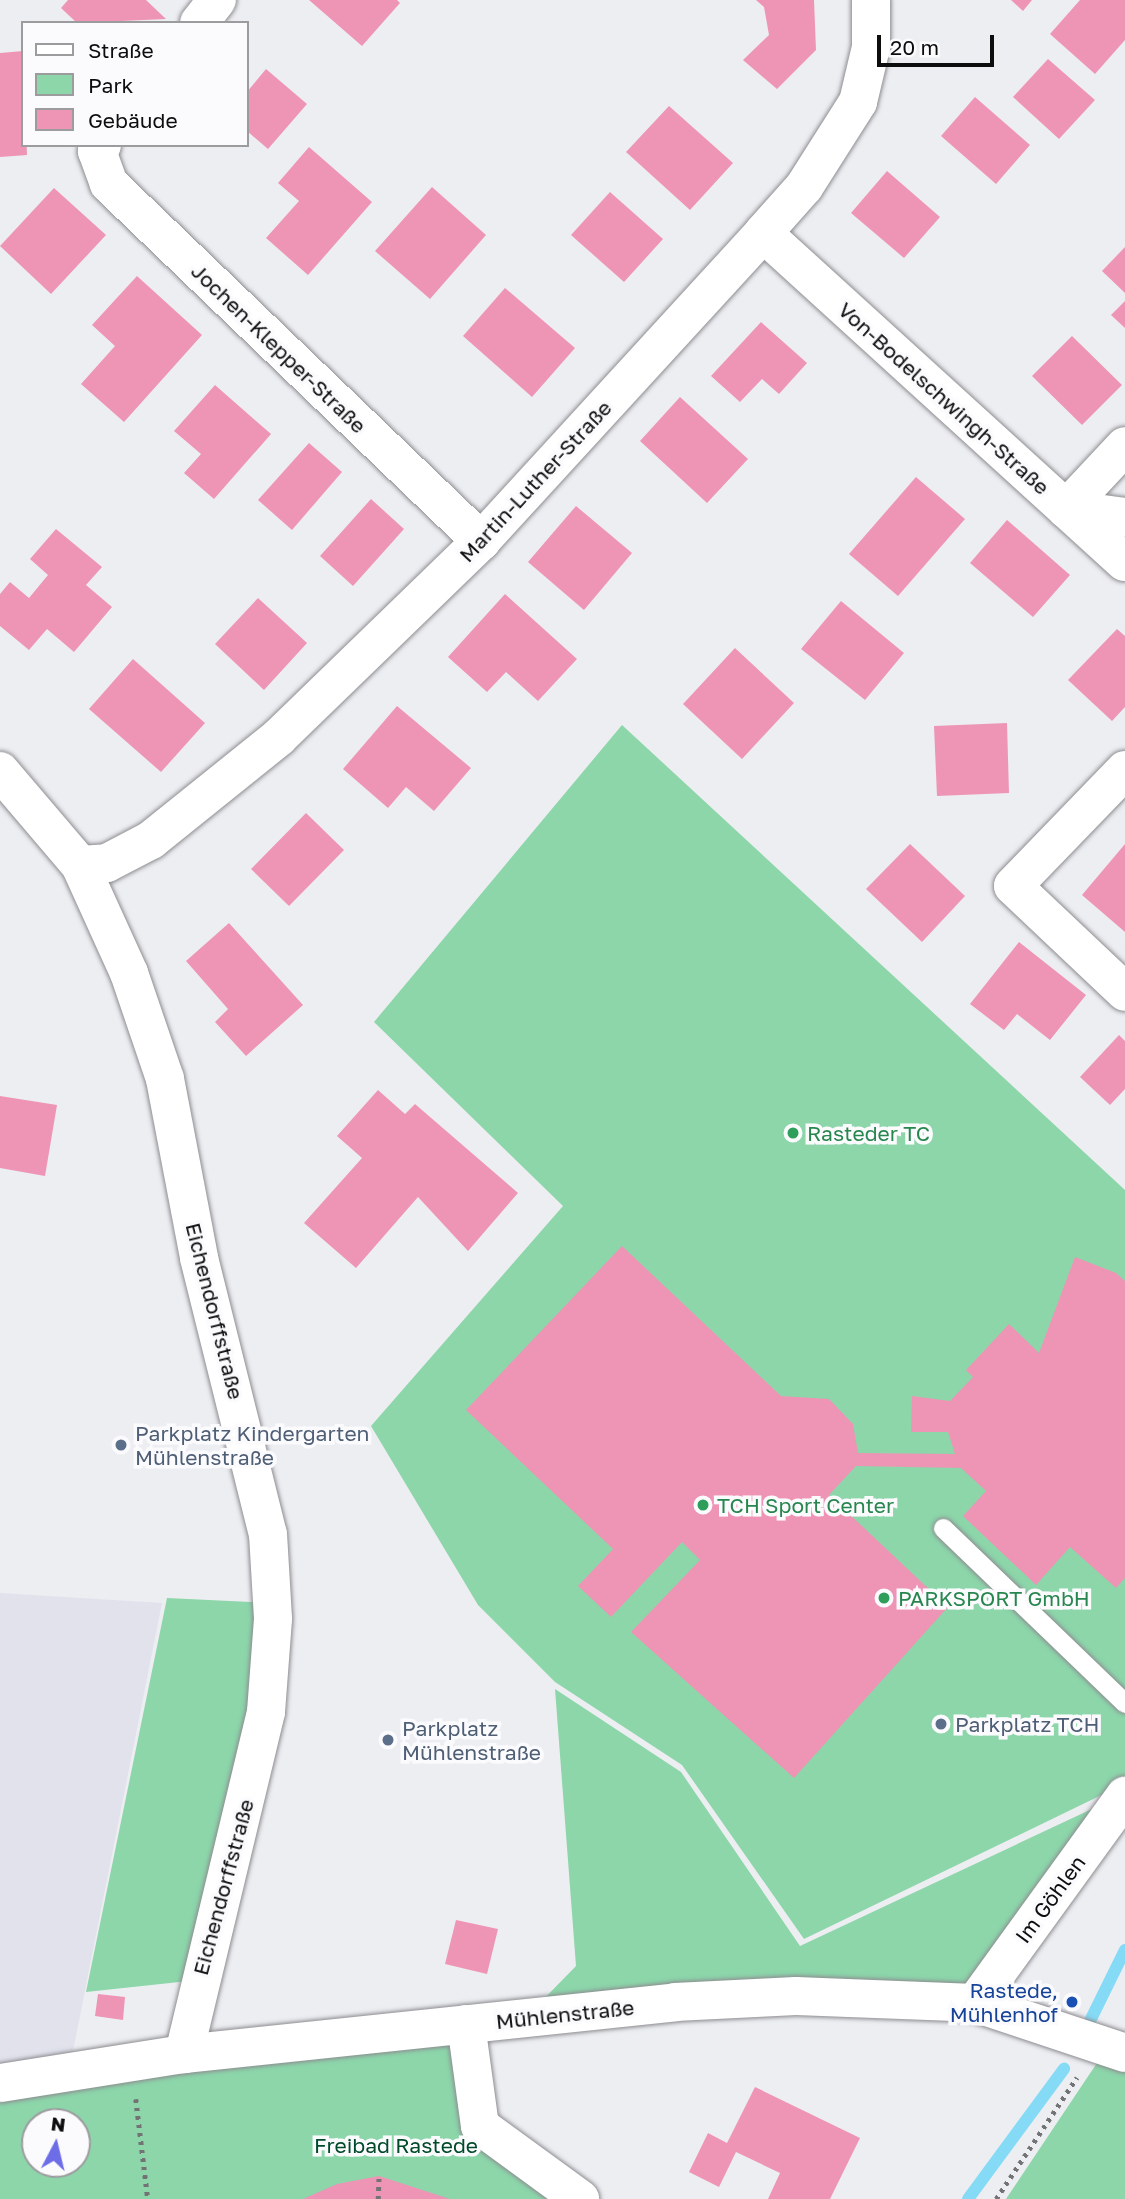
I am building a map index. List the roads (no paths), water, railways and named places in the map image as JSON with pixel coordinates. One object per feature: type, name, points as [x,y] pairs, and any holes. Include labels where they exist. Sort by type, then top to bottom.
[{"type":"street","points":[[200,21],[217,0]]},
{"type":"street","name":"Martin-Luther-Straße","points":[[80,865],[107,863],[152,841],[269,746],[481,541],[764,233],[804,187],[858,102],[871,47],[871,0]]},
{"type":"street","name":"Jochen-Klepper-Straße","points":[[100,147],[97,151],[109,184],[481,541]]},
{"type":"street","name":"Von-Bodelschwingh-Straße","points":[[764,233],[1125,562]]},
{"type":"street","points":[[1066,509],[1125,446]]},
{"type":"street","points":[[1066,509],[1125,517]]},
{"type":"street","points":[[1125,770],[1013,886],[1125,992]]},
{"type":"street","name":"Eichendorffstraße","points":[[0,771],[80,865],[129,973],[165,1079],[199,1258],[268,1534],[273,1619],[266,1712],[184,2054]]},
{"type":"street","name":"Im Göhlen","points":[[975,2003],[1125,1796]]},
{"type":"street","name":"Mühlenstraße","points":[[0,2083],[131,2060],[184,2054],[466,2024],[796,1996],[975,2003],[1112,2048]]},
{"type":"street","points":[[466,2024],[480,2126],[580,2199]]},
{"type":"lane","points":[[943,1528],[1125,1703]]},
{"type":"waterway","points":[[1091,2019],[1125,1950]]},
{"type":"waterway","points":[[968,2199],[1064,2069]]},
{"type":"place","name":"Rasteder TC","points":[[793,1133]]},
{"type":"place","name":"Parkplatz Kindergarten Mühlenstraße","points":[[121,1445]]},
{"type":"place","name":"TCH Sport Center","points":[[703,1505]]},
{"type":"place","name":"PARKSPORT GmbH","points":[[884,1598]]},
{"type":"place","name":"Parkplatz TCH","points":[[941,1724]]},
{"type":"place","name":"Parkplatz Mühlenstraße","points":[[388,1740]]},
{"type":"place","name":"Rastede, Mühlenhof","points":[[1072,2002]]},
{"type":"park label","name":"Freibad Rastede","points":[[396,2145]]}]
